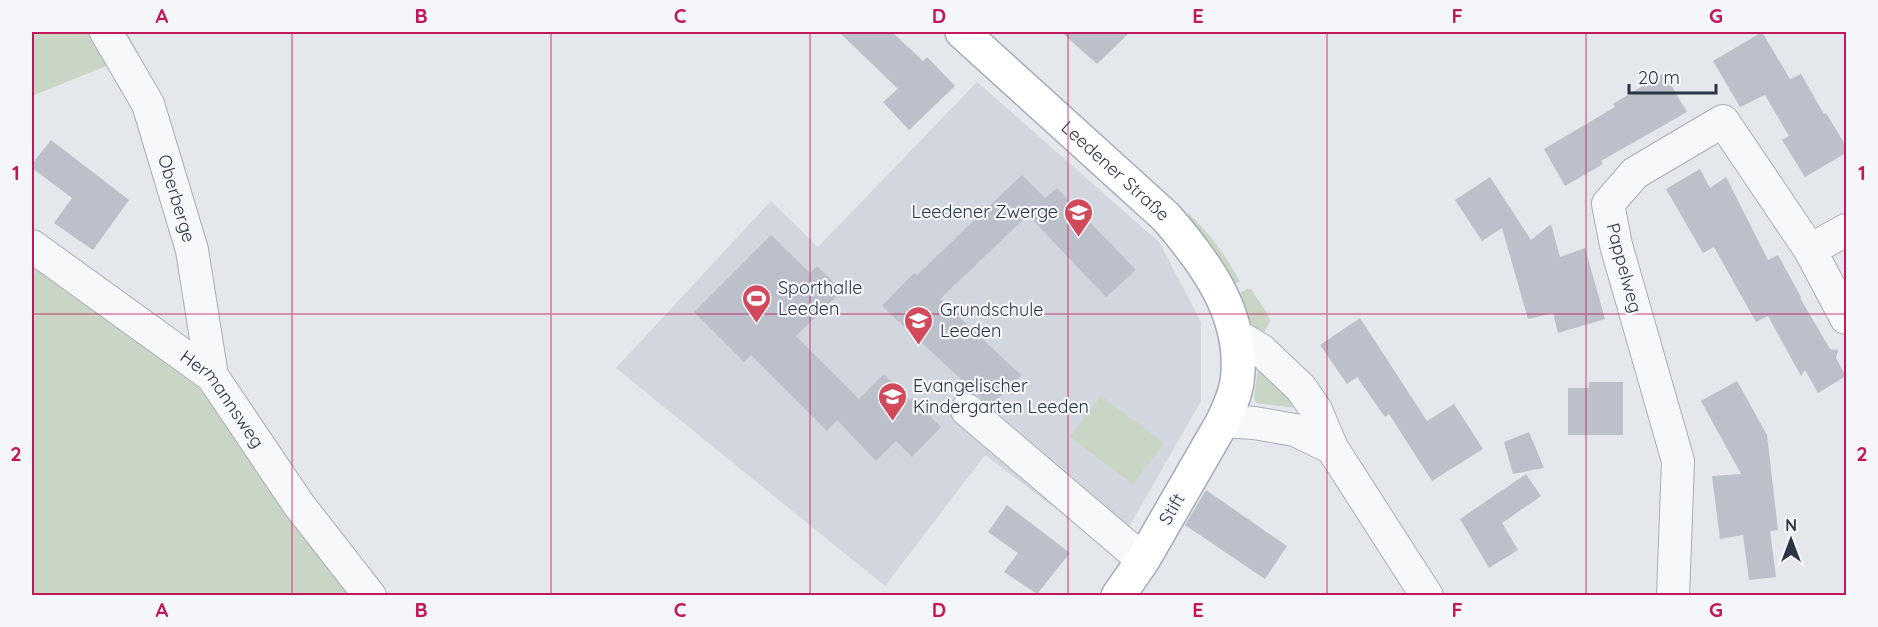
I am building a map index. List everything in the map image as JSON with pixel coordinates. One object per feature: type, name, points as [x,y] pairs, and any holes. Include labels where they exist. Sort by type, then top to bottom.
[{"type":"main road","name":"Leedener Straße","points":[[962,32],[1166,218],[1191,245],[1225,302],[1236,336],[1237,382],[1223,421]]},
{"type":"main road","name":"Stift","points":[[1118,596],[1143,560],[1223,421]]},
{"type":"street","name":"Oberberge","points":[[106,32],[148,104],[192,250],[212,376]]},
{"type":"street","name":"Pappelweg","points":[[1673,596],[1678,461],[1616,245],[1608,204],[1635,172],[1723,121],[1810,250],[1846,318]]},
{"type":"street","points":[[1810,250],[1846,230]]},
{"type":"street","name":"Hermannsweg","points":[[32,246],[212,376],[299,505],[370,596]]},
{"type":"street","points":[[1236,336],[1261,350],[1302,388],[1316,410],[1332,448],[1427,596]]},
{"type":"street","points":[[967,410],[1143,560]]},
{"type":"street","points":[[1223,421],[1254,423],[1295,430],[1332,448]]},
{"type":"shaded area","name":"Grundschule Leeden","points":[[977,82],[1159,242],[1201,322],[1201,401],[1114,553],[985,455],[885,586],[616,368],[771,201],[818,247]]},
{"type":"green space","points":[[32,32],[127,32],[138,53],[32,96]]},
{"type":"green space","points":[[1188,213],[1217,245],[1240,282],[1235,284],[1209,242],[1187,217]]},
{"type":"green space","points":[[32,261],[199,388],[353,595],[32,595]]},
{"type":"green space","points":[[1251,289],[1270,321],[1261,339],[1249,326],[1240,293]]},
{"type":"green space","points":[[1258,368],[1273,373],[1296,408],[1256,403],[1254,398]]},
{"type":"green space","points":[[1101,396],[1164,443],[1133,484],[1070,437]]},
{"type":"building","points":[[839,32],[892,32],[923,61],[927,57],[955,86],[909,130],[883,102],[898,89]]},
{"type":"building","points":[[1061,32],[1130,32],[1097,64]]},
{"type":"building","points":[[1762,32],[1790,79],[1801,74],[1846,146],[1846,153],[1805,177],[1782,140],[1789,136],[1765,95],[1740,107],[1713,61]]},
{"type":"building","points":[[1664,73],[1687,112],[1601,161],[1603,164],[1565,186],[1544,149],[1615,107],[1613,104]]},
{"type":"building","points":[[51,140],[129,200],[93,250],[54,223],[72,198],[32,168],[32,164]]},
{"type":"building","points":[[1700,169],[1710,188],[1726,177],[1768,260],[1778,255],[1830,349],[1838,350],[1836,358],[1846,376],[1818,393],[1805,370],[1801,376],[1768,316],[1756,322],[1714,247],[1703,253],[1666,189]]},
{"type":"building","points":[[1022,175],[1045,198],[1057,188],[1136,270],[1106,297],[1028,215],[940,299],[1021,375],[991,407],[882,306],[914,273],[917,275]]},
{"type":"building","points":[[1490,177],[1531,240],[1551,224],[1560,257],[1585,248],[1605,319],[1558,333],[1553,313],[1528,319],[1502,228],[1482,241],[1455,200]]},
{"type":"building","name":"Sporthalle Leeden","points":[[771,235],[810,273],[817,266],[842,291],[796,336],[859,399],[884,374],[941,427],[912,457],[896,441],[876,461],[837,420],[827,431],[751,355],[744,362],[694,312]]},
{"type":"building","points":[[1360,318],[1427,421],[1454,404],[1483,449],[1432,481],[1389,414],[1385,417],[1357,377],[1347,384],[1320,345]]},
{"type":"building","points":[[1737,381],[1767,435],[1778,530],[1770,531],[1776,577],[1749,580],[1743,535],[1720,539],[1712,476],[1741,474],[1701,401]]},
{"type":"building","points":[[1589,382],[1623,382],[1623,435],[1568,435],[1568,388],[1589,388]]},
{"type":"building","points":[[1529,432],[1544,468],[1513,474],[1504,442]]},
{"type":"building","points":[[1526,474],[1541,496],[1502,523],[1518,550],[1489,568],[1460,519]]},
{"type":"building","points":[[1206,490],[1287,546],[1265,579],[1185,525]]},
{"type":"building","points":[[1007,505],[1070,553],[1037,594],[1004,572],[1018,553],[988,532]]},
{"type":"place","name":"Leedener Zwerge","points":[[1079,238]]},
{"type":"place","name":"Sporthalle Leeden","points":[[757,324]]},
{"type":"place","name":"Grundschule Leeden","points":[[919,346]]},
{"type":"place","name":"Evangelischer Kindergarten Leeden","points":[[892,422]]}]
